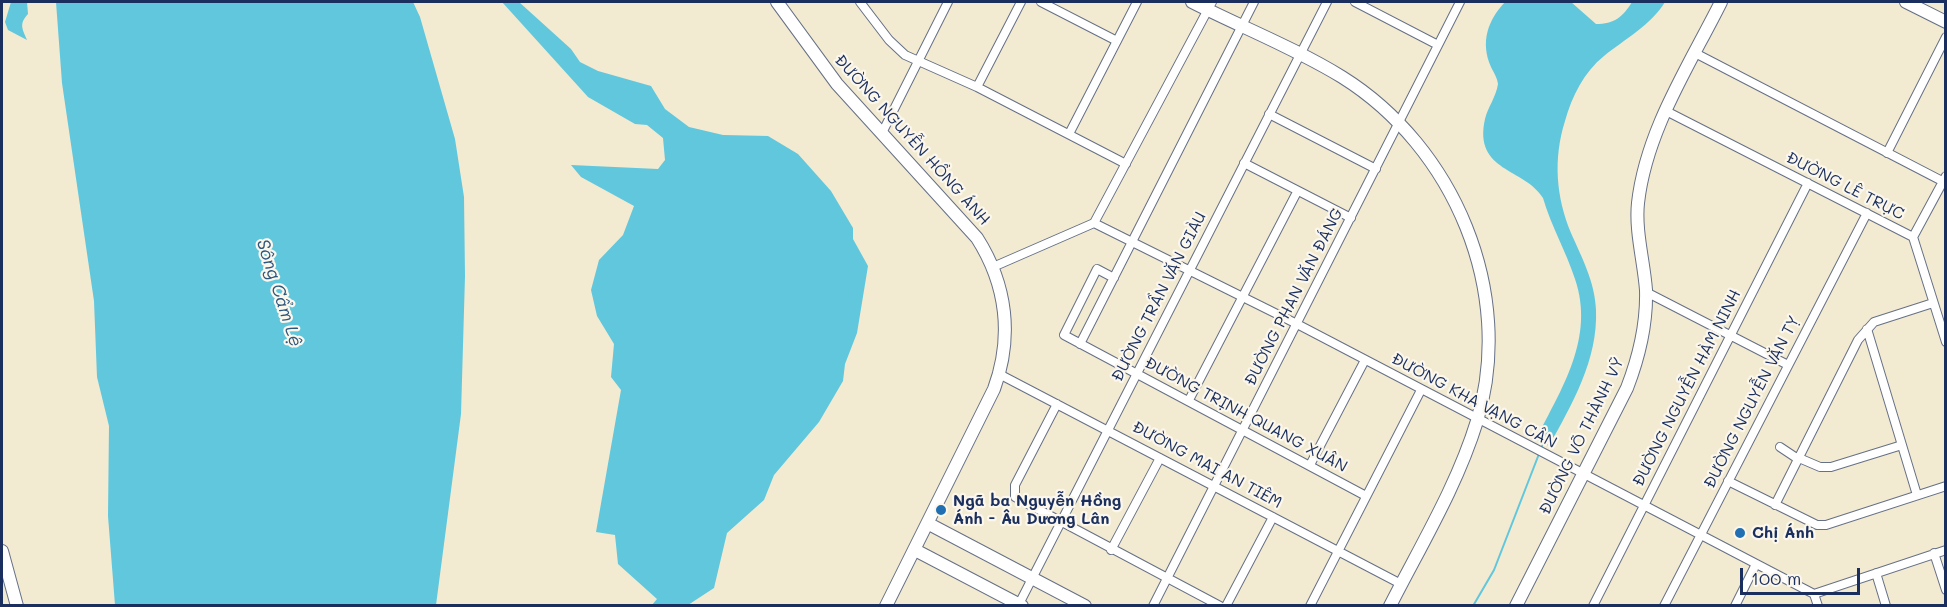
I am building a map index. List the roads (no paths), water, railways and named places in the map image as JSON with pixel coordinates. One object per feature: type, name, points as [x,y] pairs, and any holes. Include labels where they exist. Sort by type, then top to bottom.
[{"type":"street","name":"ĐƯỜNG NGUYỄN HỒNG ÁNH","points":[[777,2],[837,84],[977,238],[993,267],[1006,316],[1007,339],[999,374],[928,524],[886,606]]},
{"type":"street","points":[[860,2],[889,40],[905,55],[977,87],[1126,164]]},
{"type":"street","points":[[882,133],[948,2]]},
{"type":"street","points":[[977,87],[1021,2]]},
{"type":"street","points":[[1041,2],[1117,41]]},
{"type":"street","points":[[1069,134],[1137,2]]},
{"type":"street","points":[[1192,2],[1210,6],[1242,26],[1341,77],[1399,123],[1430,158],[1464,215],[1474,249],[1488,329],[1484,390],[1466,455],[1389,606]]},
{"type":"street","points":[[1114,278],[1097,269],[1064,335],[1080,344],[1114,278],[1254,2]]},
{"type":"street","name":"ĐƯỜNG TRẦN VĂN GIÀU","points":[[1019,605],[1327,2]]},
{"type":"street","points":[[1355,2],[1438,45]]},
{"type":"street","name":"ĐƯỜNG PHAN VĂN ĐÁNG","points":[[1153,606],[1460,2]]},
{"type":"street","name":"ĐƯỜNG VÕ THÀNH VỸ","points":[[1516,606],[1583,475],[1635,365],[1640,346],[1646,292],[1638,207],[1642,172],[1666,111],[1721,2]]},
{"type":"street","points":[[1906,2],[1946,22]]},
{"type":"street","points":[[993,267],[1094,223],[1210,6]]},
{"type":"street","points":[[1887,153],[1946,37]]},
{"type":"street","points":[[1695,53],[1887,153],[1944,180],[1913,237]]},
{"type":"street","name":"ĐƯỜNG LÊ TRỰC","points":[[1666,111],[1913,237],[1946,342]]},
{"type":"street","points":[[1269,114],[1376,169]]},
{"type":"street","points":[[1244,163],[1351,218]]},
{"type":"street","name":"ĐƯỜNG NGUYỄN HÀM NINH","points":[[1593,606],[1808,183]]},
{"type":"street","points":[[1189,400],[1297,192]]},
{"type":"street","name":"ĐƯỜNG NGUYỄN VĂN TỴ","points":[[1665,606],[1867,213]]},
{"type":"street","name":"ĐƯỜNG KHA VẠNG CÂN","points":[[1094,223],[1297,324],[1814,594]]},
{"type":"street","points":[[1646,292],[1788,365]]},
{"type":"street","points":[[1775,505],[1858,340],[1874,322],[1934,303]]},
{"type":"street","points":[[1867,329],[1917,495]]},
{"type":"street","name":"ĐƯỜNG TRỊNH QUANG XUÂN","points":[[1080,344],[1366,496]]},
{"type":"street","points":[[1310,465],[1365,360]]},
{"type":"street","name":"ĐƯỜNG MAI AN TIÊM","points":[[999,374],[1401,584]]},
{"type":"street","points":[[1310,606],[1421,390]]},
{"type":"street","points":[[1057,404],[1013,492],[1019,501],[1220,606]]},
{"type":"street","points":[[1780,447],[1820,467],[1831,467],[1902,445]]},
{"type":"street","points":[[1111,550],[1160,458]]},
{"type":"street","points":[[1728,481],[1817,525],[1826,525],[1946,486]]},
{"type":"street","points":[[1226,606],[1273,517]]},
{"type":"street","points":[[928,524],[1085,606]]},
{"type":"street","points":[[915,550],[1019,605]]},
{"type":"street","points":[[1818,606],[1814,594],[1946,550]]},
{"type":"street","points":[[1934,553],[1946,590]]},
{"type":"street","points":[[2,554],[17,606]]},
{"type":"street","points":[[1735,606],[1756,564]]},
{"type":"street","points":[[1876,573],[1886,606]]},
{"type":"water","points":[[11,2],[27,2],[28,14],[22,26],[27,40],[8,30],[5,22]]},
{"type":"water","name":"Sông Cẩm Lệ","points":[[56,2],[413,2],[420,17],[455,139],[464,197],[465,276],[461,414],[436,605],[115,605],[108,516],[109,426],[97,377],[94,301],[62,83]]},
{"type":"water","points":[[502,2],[519,2],[571,49],[580,62],[598,71],[651,86],[665,109],[689,127],[723,135],[768,136],[798,154],[831,191],[853,228],[853,239],[868,266],[857,333],[845,364],[843,381],[819,422],[774,475],[764,500],[727,533],[714,588],[688,605],[652,605],[657,599],[618,564],[615,535],[596,532],[621,390],[611,377],[614,344],[597,316],[591,290],[599,260],[623,235],[634,206],[581,177],[571,165],[658,169],[665,160],[663,138],[647,125],[635,124],[588,97]]},
{"type":"water","points":[[1505,2],[1571,2],[1596,24],[1608,23],[1617,19],[1632,2],[1665,2],[1653,18],[1590,69],[1575,94],[1561,135],[1558,164],[1559,192],[1571,233],[1587,270],[1596,310],[1593,346],[1588,364],[1582,381],[1549,446],[1536,439],[1573,362],[1581,322],[1580,301],[1575,279],[1543,198],[1525,180],[1493,159],[1486,149],[1483,136],[1485,119],[1498,84],[1488,58],[1486,40],[1494,16]]},
{"type":"waterway","points":[[1473,606],[1494,570],[1544,441]]},
{"type":"place","name":"Ngã ba Nguyễn Hồng Ánh - Âu Dương Lân","points":[[941,510]]},
{"type":"place","name":"Chị Ánh","points":[[1740,533]]}]
